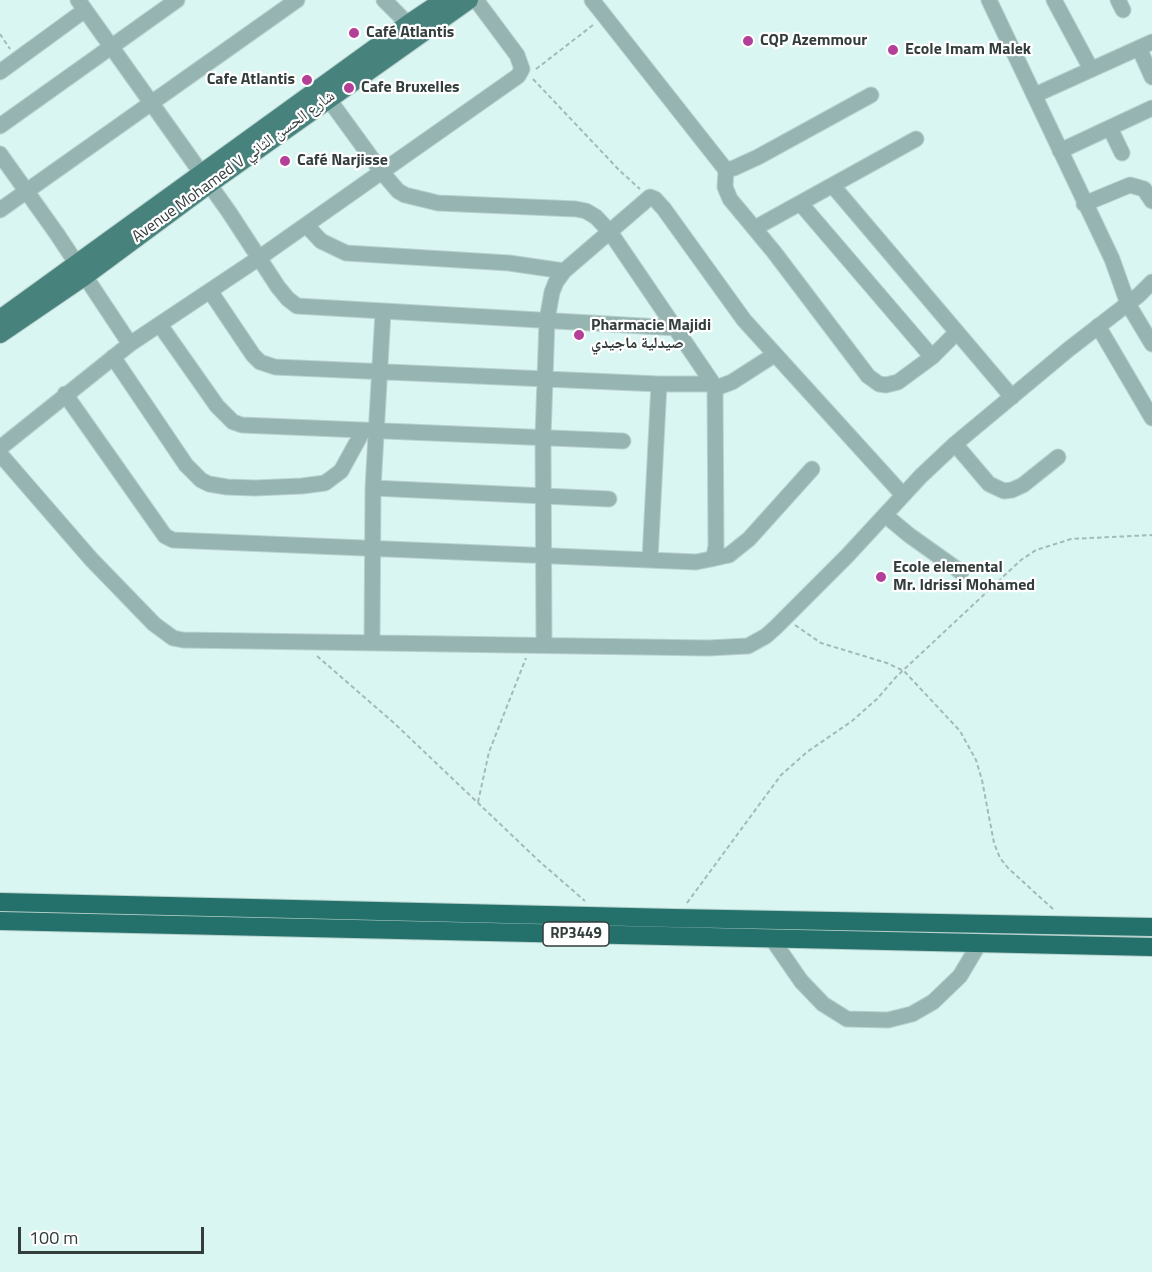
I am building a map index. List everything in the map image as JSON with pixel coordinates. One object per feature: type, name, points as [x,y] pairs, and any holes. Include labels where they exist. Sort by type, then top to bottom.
[{"type":"highway","name":"RP3449","points":[[0,902],[1152,927]]},
{"type":"highway","name":"RP3449","points":[[0,921],[1152,947]]},
{"type":"main road","name":"Avenue Mohamed V شارع الحسن الثاني","points":[[325,93],[408,24],[444,0]]},
{"type":"main road","name":"Avenue Mohamed V شارع الحسن الثاني","points":[[0,334],[81,270],[204,179],[325,93],[469,0]]},
{"type":"main road","name":"Avenue Mohamed V شارع الحسن الثاني","points":[[0,319],[81,270]]},
{"type":"street","points":[[0,126],[177,0]]},
{"type":"street","points":[[0,210],[297,0]]},
{"type":"street","points":[[384,0],[408,24]]},
{"type":"street","points":[[0,448],[130,344],[259,258],[520,74],[522,69],[517,55],[476,0]]},
{"type":"street","points":[[592,0],[726,170],[726,192],[875,382],[886,385],[898,382],[913,373],[957,332]]},
{"type":"street","points":[[989,0],[1112,260],[1128,304],[1152,344]]},
{"type":"street","points":[[1054,0],[1091,69]]},
{"type":"street","points":[[0,72],[81,5],[283,294],[297,306],[676,328]]},
{"type":"street","points":[[1035,95],[1146,45],[1152,77]]},
{"type":"street","points":[[325,93],[398,191],[414,198],[447,204],[576,208],[596,217],[610,232],[714,386],[717,540],[714,556],[711,559]]},
{"type":"street","points":[[726,170],[758,158],[871,95]]},
{"type":"street","points":[[1060,151],[1152,108]]},
{"type":"street","points":[[1110,128],[1122,153]]},
{"type":"street","points":[[755,228],[916,139]]},
{"type":"street","points":[[0,154],[130,344]]},
{"type":"street","points":[[1084,204],[1130,185],[1144,189],[1152,201]]},
{"type":"street","points":[[833,186],[1012,397]]},
{"type":"street","points":[[538,644],[545,555],[543,437],[545,378],[552,292],[564,271],[650,197],[664,208],[744,320],[903,495]]},
{"type":"street","points":[[801,204],[932,357]]},
{"type":"street","points":[[306,225],[321,241],[346,253],[509,263],[564,271]]},
{"type":"street","points":[[0,454],[113,583],[154,624],[168,634],[183,640],[737,647],[757,642],[766,636],[955,444],[1152,282]]},
{"type":"street","points":[[210,291],[246,346],[260,362],[284,368],[545,378],[719,388],[774,355]]},
{"type":"street","points":[[372,642],[373,488],[369,431],[379,372],[383,312]]},
{"type":"street","points":[[160,325],[213,401],[232,422],[242,425],[623,441]]},
{"type":"street","points":[[1098,326],[1152,418]]},
{"type":"street","points":[[113,357],[186,465],[208,484],[227,488],[255,488],[325,483],[341,471],[369,431]]},
{"type":"street","points":[[650,559],[659,384]]},
{"type":"street","points":[[65,394],[169,539],[213,543],[696,562],[729,555],[748,538],[812,469]]},
{"type":"street","points":[[955,444],[989,484],[1004,491],[1023,485],[1058,457]]},
{"type":"street","points":[[373,488],[609,499]]},
{"type":"street","points":[[885,515],[961,572]]},
{"type":"street","points":[[772,939],[801,981],[824,1004],[847,1019],[888,1020],[912,1014],[933,1002],[960,976],[979,944]]},
{"type":"path","points":[[605,16],[529,75],[620,171],[650,197]]},
{"type":"path","points":[[0,34],[17,59]]},
{"type":"path","points":[[684,907],[781,775],[807,752],[852,721],[1021,560],[1036,550],[1071,539],[1152,536]]},
{"type":"path","points":[[787,616],[800,630],[821,643],[887,663],[904,671],[960,731],[970,748],[982,780],[994,843],[1000,858],[1058,913]]},
{"type":"path","points":[[298,640],[394,723],[539,861],[591,906]]},
{"type":"path","points":[[478,802],[489,752],[538,644]]},
{"type":"place","name":"Café Atlantis","points":[[354,33]]},
{"type":"place","name":"CQP Azemmour","points":[[748,41]]},
{"type":"place","name":"Ecole Imam Malek","points":[[893,50]]},
{"type":"place","name":"Cafe Atlantis","points":[[307,80]]},
{"type":"place","name":"Cafe Bruxelles","points":[[349,88]]},
{"type":"place","name":"Café Narjisse","points":[[285,161]]},
{"type":"place","name":"Pharmacie Majidi صيدلية ماجيدي","points":[[579,335]]},
{"type":"place","name":"Ecole elemental Mr. Idrissi Mohamed","points":[[881,577]]}]
